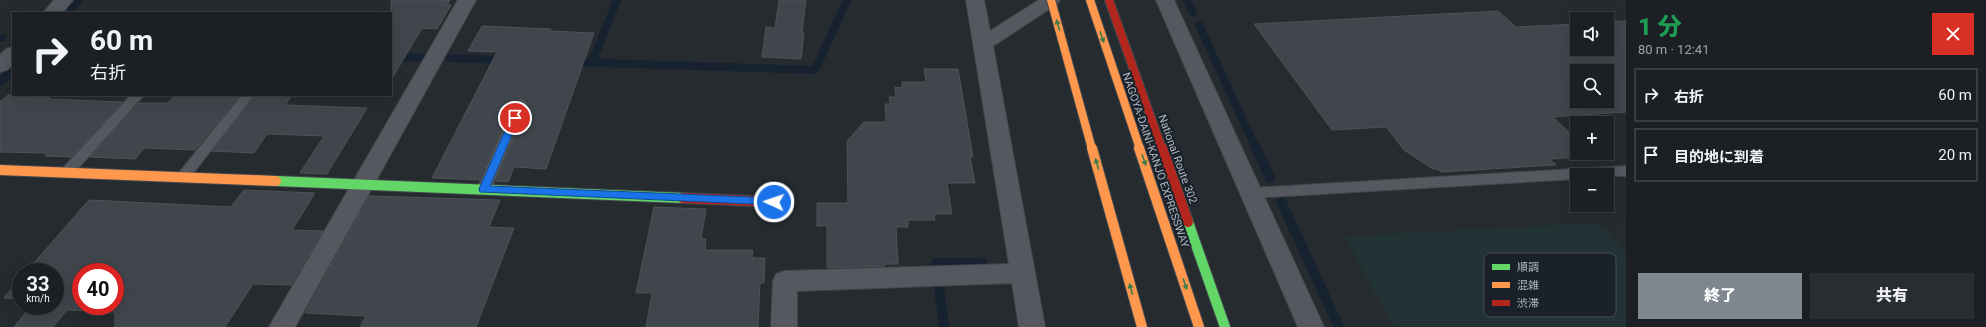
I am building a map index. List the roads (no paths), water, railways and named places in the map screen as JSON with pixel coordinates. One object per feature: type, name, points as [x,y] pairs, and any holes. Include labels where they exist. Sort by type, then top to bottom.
[{"type":"main road","points":[[1051,0],[1142,327]]},
{"type":"main road","name":"NAGOYA-DAINI-KANJO EXPRESSWAY","points":[[1090,0],[1199,327]]},
{"type":"main road","name":"National Route 302","points":[[1109,0],[1225,327]]},
{"type":"main road","points":[[0,170],[774,202]]},
{"type":"street","points":[[53,12],[64,0]]},
{"type":"street","points":[[282,327],[467,0]]},
{"type":"street","points":[[975,0],[1032,327]]},
{"type":"street","points":[[983,44],[1051,0]]},
{"type":"street","points":[[1165,0],[1311,327]]},
{"type":"street","points":[[0,45],[12,46]]},
{"type":"street","points":[[0,66],[12,54]]},
{"type":"street","points":[[784,327],[785,281],[1022,273]]},
{"type":"lane","points":[[67,172],[137,96]]},
{"type":"lane","points":[[183,177],[247,96]]},
{"type":"lane","points":[[484,189],[521,103]]},
{"type":"lane","points":[[1251,193],[1626,171]]},
{"type":"waterway","points":[[67,12],[78,0]]},
{"type":"waterway","points":[[592,63],[617,0]]},
{"type":"waterway","points":[[592,63],[815,70],[847,0]]},
{"type":"waterway","points":[[1187,0],[1193,12]]},
{"type":"waterway","points":[[1199,25],[1256,149]]},
{"type":"waterway","points":[[392,57],[424,58]]},
{"type":"waterway","points":[[450,58],[505,60]]},
{"type":"waterway","points":[[572,62],[592,63]]},
{"type":"waterway","points":[[0,82],[12,70]]},
{"type":"waterway","points":[[1256,148],[1270,178]]},
{"type":"waterway","points":[[1281,201],[1339,327]]},
{"type":"waterway","points":[[936,263],[982,263]]},
{"type":"waterway","points":[[939,287],[944,327]]}]
